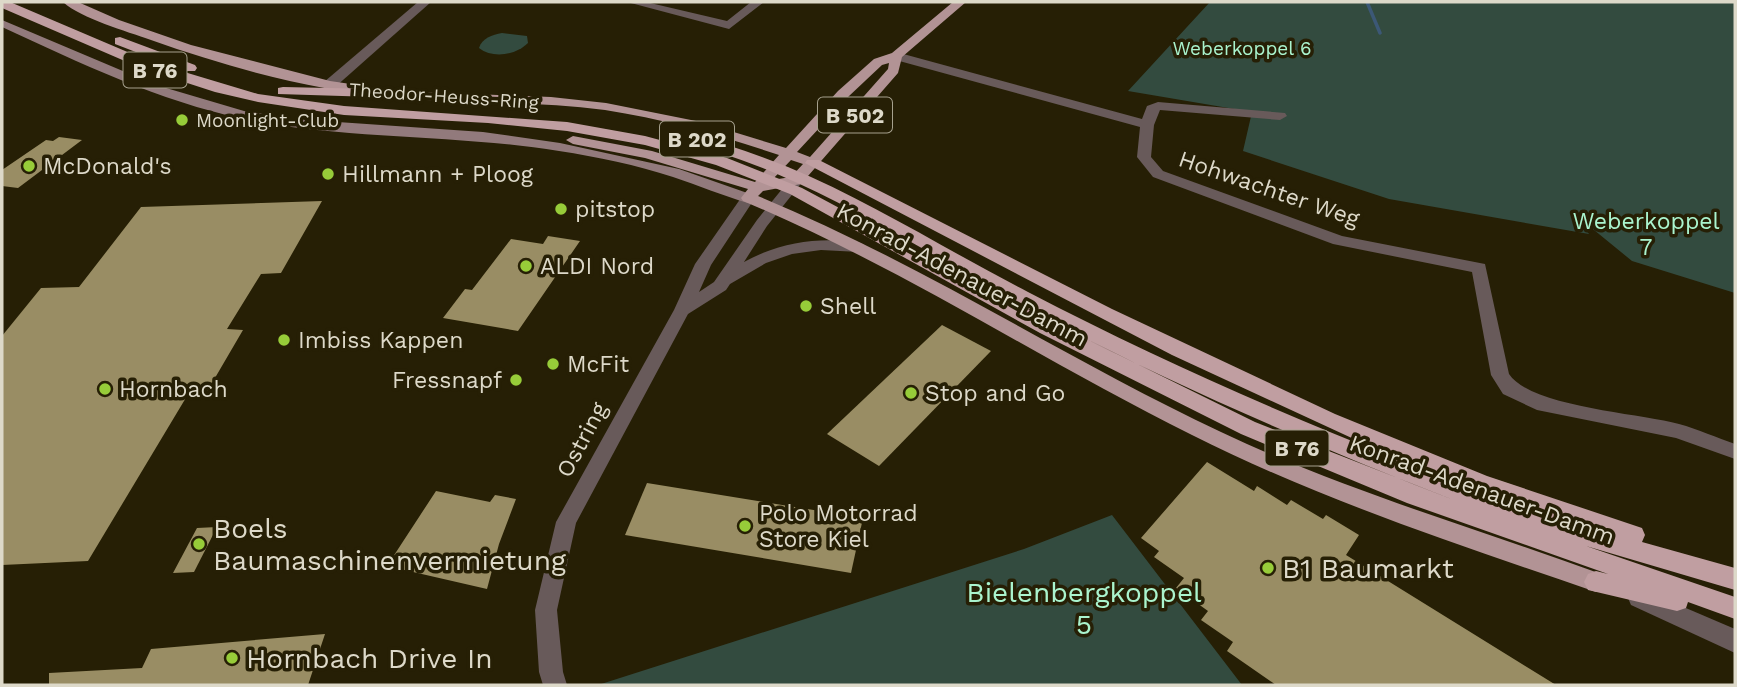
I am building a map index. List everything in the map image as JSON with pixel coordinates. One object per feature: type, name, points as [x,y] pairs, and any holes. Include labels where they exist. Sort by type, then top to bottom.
[{"type":"highway","name":"Theodor-Heuss-Ring","points":[[29,2],[186,67],[283,91],[362,101],[534,111],[592,118],[715,144],[807,179],[888,232]]},
{"type":"highway","name":"Theodor-Heuss-Ring","points":[[2,3],[156,71],[211,88],[298,106],[576,128],[687,150],[758,173],[888,232]]},
{"type":"highway","points":[[283,91],[374,93]]},
{"type":"highway","name":"B 76","points":[[425,115],[458,125],[573,140]]},
{"type":"highway","name":"B 76","points":[[805,171],[853,181],[1106,315],[1219,370],[1398,449],[1617,530],[1735,566]]},
{"type":"highway","name":"Konrad-Adenauer-Damm","points":[[888,232],[1259,412],[1473,498],[1735,579]]},
{"type":"highway","name":"Konrad-Adenauer-Damm","points":[[888,232],[1047,328],[1248,428],[1415,496],[1735,611]]},
{"type":"highway","name":"B 76","points":[[1596,582],[1735,611]]},
{"type":"main road","name":"Theodor-Heuss-Ring","points":[[69,2],[139,33],[182,47],[329,85],[374,93],[539,100],[628,111],[676,120],[785,157]]},
{"type":"main road","name":"Ostring","points":[[752,192],[844,94],[878,62],[896,56],[960,2]]},
{"type":"main road","name":"Theodor-Heuss-Ring","points":[[2,23],[130,79],[242,114],[334,126],[508,139],[589,150],[752,192],[777,203],[808,222]]},
{"type":"main road","name":"Ostring","points":[[805,171],[894,70],[896,56]]},
{"type":"main road","points":[[573,140],[647,154],[734,182],[752,192],[805,171]]},
{"type":"main road","points":[[589,150],[647,154]]},
{"type":"main road","name":"B 76","points":[[785,157],[805,171]]},
{"type":"main road","name":"Konrad-Adenauer-Damm","points":[[808,222],[859,247],[1111,385],[1246,453],[1451,533],[1596,582]]},
{"type":"street","points":[[329,85],[425,2]]},
{"type":"street","points":[[633,2],[729,26],[758,2]]},
{"type":"street","points":[[896,56],[970,74],[1036,96],[1147,125],[1152,109],[1158,106],[1280,116]]},
{"type":"street","name":"Hohwachter Weg","points":[[1147,125],[1142,155],[1146,164],[1158,174],[1303,230],[1339,240],[1479,268],[1500,375],[1509,389],[1537,403],[1678,431],[1734,452]]},
{"type":"street","name":"Ostring","points":[[722,283],[777,203],[805,171]]},
{"type":"street","name":"Ostring","points":[[555,685],[551,671],[546,610],[566,522],[682,310],[703,264],[752,192]]},
{"type":"street","name":"Ostring","points":[[682,310],[760,258],[802,245],[859,247]]},
{"type":"street","points":[[1596,582],[1678,614],[1735,642]]},
{"type":"green space","points":[[1210,2],[1735,2],[1735,293],[1632,261],[1572,212],[1589,234],[1389,199],[1243,151],[1252,112],[1128,91]]},
{"type":"green space","points":[[502,33],[527,36],[528,43],[504,54],[491,54],[479,48],[485,39]]},
{"type":"green space","name":"Bielenbergkoppel 5","points":[[1112,515],[1242,685],[598,685],[1024,549]]},
{"type":"building","name":"McDonald's","points":[[59,137],[82,140],[18,188],[2,186],[2,170],[46,140],[53,141]]},
{"type":"building","name":"Hornbach","points":[[322,201],[281,273],[261,274],[227,329],[243,330],[205,395],[187,396],[88,561],[2,565],[2,336],[41,288],[79,287],[141,207]]},
{"type":"building","name":"ALDI Nord","points":[[548,236],[580,241],[518,331],[443,318],[465,289],[472,290],[511,239],[543,244]]},
{"type":"building","name":"Stop and Go","points":[[942,325],[991,351],[879,466],[827,434]]},
{"type":"building","name":"B1 Baumarkt","points":[[1207,462],[1254,491],[1257,486],[1287,505],[1291,500],[1323,519],[1326,515],[1359,535],[1346,555],[1556,685],[1276,685],[1227,651],[1233,642],[1201,620],[1208,611],[1176,588],[1184,578],[1154,557],[1159,551],[1141,538]]},
{"type":"building","name":"Polo Motorrad Store Kiel","points":[[647,483],[863,518],[851,573],[625,535]]},
{"type":"building","points":[[436,491],[490,502],[495,495],[516,499],[499,544],[487,589],[387,566]]},
{"type":"building","name":"Boels Baumaschinenvermietung","points":[[217,527],[194,572],[173,573],[197,528]]},
{"type":"building","name":"Hornbach Drive In","points":[[325,634],[308,685],[49,685],[49,673],[142,668],[151,649]]},
{"type":"waterway","points":[[1367,2],[1380,33]]},
{"type":"place","name":"Moonlight-Club","points":[[182,120]]},
{"type":"place","name":"McDonald's","points":[[29,166]]},
{"type":"place","name":"Hillmann + Ploog","points":[[328,174]]},
{"type":"place","name":"pitstop","points":[[561,209]]},
{"type":"place","name":"ALDI Nord","points":[[526,266]]},
{"type":"place","name":"Shell","points":[[806,306]]},
{"type":"place","name":"Imbiss Kappen","points":[[284,340]]},
{"type":"place","name":"McFit","points":[[553,364]]},
{"type":"place","name":"Fressnapf","points":[[516,380]]},
{"type":"place","name":"Hornbach","points":[[105,389]]},
{"type":"place","name":"Stop and Go","points":[[911,393]]},
{"type":"place","name":"Polo Motorrad Store Kiel","points":[[745,526]]},
{"type":"place","name":"Boels Baumaschinenvermietung","points":[[199,544]]},
{"type":"place","name":"B1 Baumarkt","points":[[1268,568]]},
{"type":"place","name":"Hornbach Drive In","points":[[232,658]]},
{"type":"park label","name":"Weberkoppel 6","points":[[1242,48]]},
{"type":"park label","name":"Weberkoppel 7","points":[[1646,234]]}]
